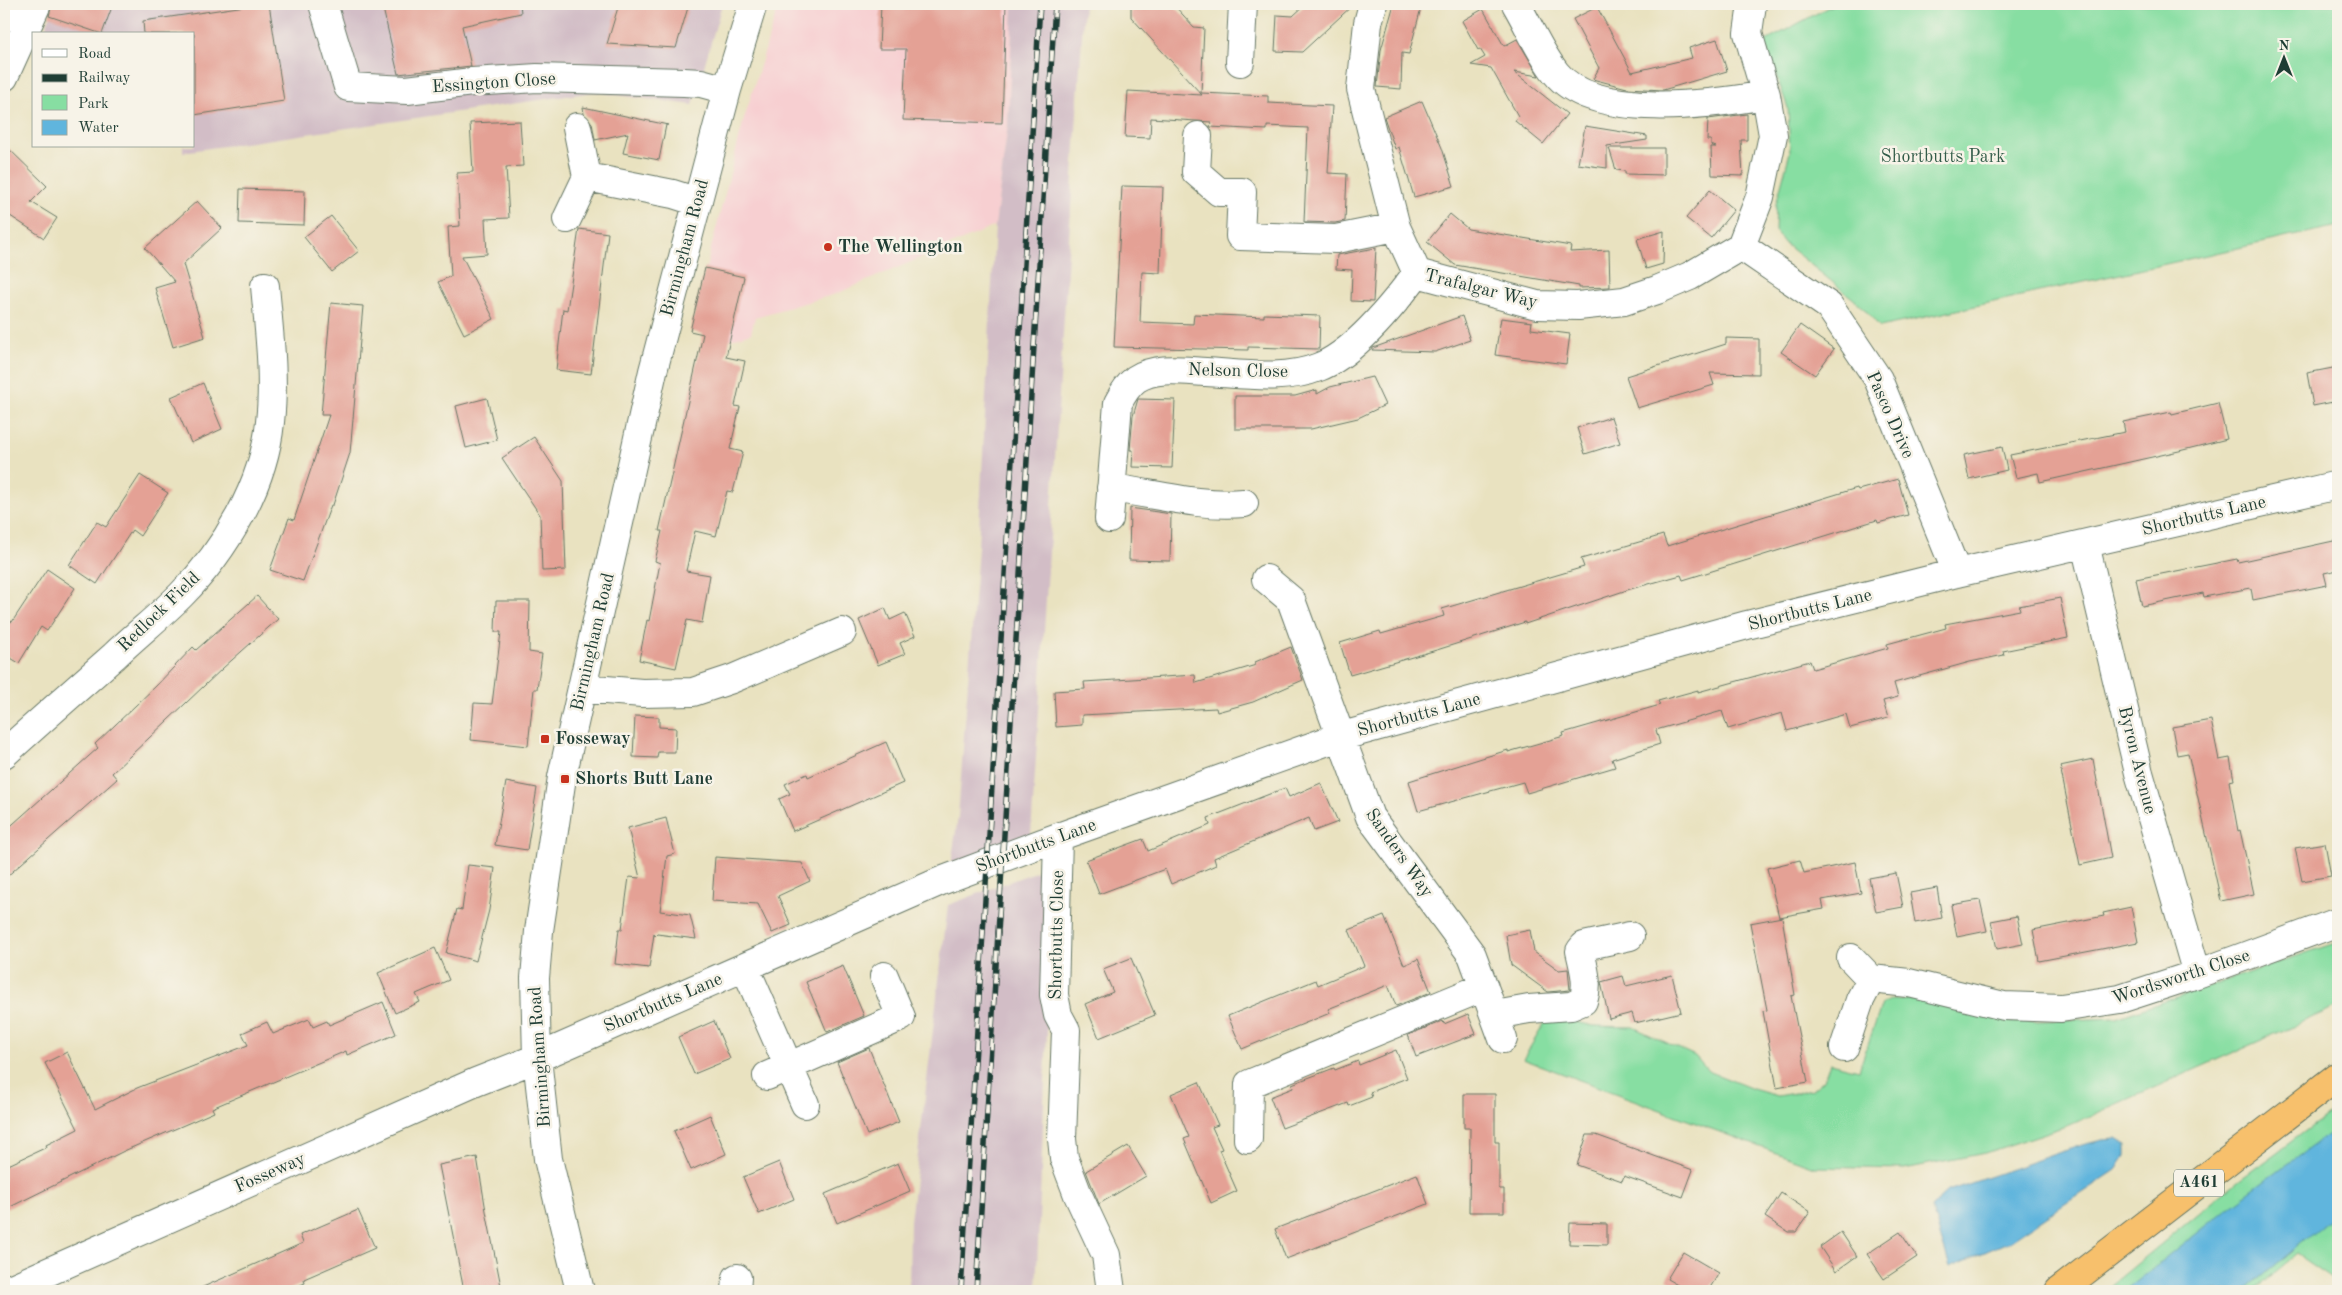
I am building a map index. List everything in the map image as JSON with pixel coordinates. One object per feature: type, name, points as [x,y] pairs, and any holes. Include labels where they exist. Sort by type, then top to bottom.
[{"type":"highway","name":"A461","points":[[2059,1291],[2338,1076]]},
{"type":"street","name":"Essington Close","points":[[323,4],[348,87],[407,90],[472,82],[538,78],[701,83],[727,90]]},
{"type":"street","name":"Birmingham Road","points":[[580,1291],[548,1159],[537,1058],[535,978],[539,931],[562,777],[653,371],[727,90],[753,4]]},
{"type":"street","points":[[1240,62],[1243,4]]},
{"type":"street","name":"Trafalgar Way","points":[[1373,4],[1368,23],[1361,90],[1396,227],[1416,273],[1536,305],[1578,306],[1624,301],[1657,290],[1690,276],[1741,246]]},
{"type":"street","points":[[1516,4],[1557,74],[1586,95],[1638,106],[1711,104],[1766,95]]},
{"type":"street","points":[[1741,246],[1760,197],[1773,135],[1766,95],[1748,34],[1752,4]]},
{"type":"street","points":[[4,77],[23,13]]},
{"type":"street","points":[[567,219],[587,177],[577,127]]},
{"type":"street","points":[[1198,136],[1196,172],[1219,192],[1242,192],[1240,236],[1336,239],[1396,227]]},
{"type":"street","points":[[587,177],[673,194],[698,202]]},
{"type":"street","name":"Pasco Drive","points":[[1741,246],[1829,306],[1878,379],[1957,573]]},
{"type":"street","name":"Nelson Close","points":[[1109,519],[1118,403],[1123,393],[1136,379],[1154,372],[1171,370],[1251,375],[1298,372],[1318,368],[1336,359],[1351,348],[1405,289],[1416,273]]},
{"type":"street","name":"Redlock Field","points":[[4,754],[182,595],[212,559],[236,522],[249,496],[260,466],[270,423],[271,352],[265,286]]},
{"type":"street","name":"Shortbutts Lane","points":[[537,1058],[941,881],[1058,837],[1339,737],[1737,628],[1957,573],[2338,486]]},
{"type":"street","points":[[1111,488],[1144,492],[1194,503],[1218,505],[1244,504]]},
{"type":"street","name":"Byron Avenue","points":[[2085,544],[2138,773],[2197,974]]},
{"type":"street","name":"Sanders Way","points":[[1266,579],[1291,600],[1339,737],[1370,817],[1472,955],[1499,1027],[1529,1009],[1571,1006],[1583,1001],[1586,992],[1586,977],[1580,951],[1584,946],[1630,936]]},
{"type":"street","points":[[582,688],[642,693],[693,692],[732,679],[842,632]]},
{"type":"street","name":"Shortbutts Close","points":[[1058,837],[1054,995],[1058,1015],[1066,1030],[1062,1139],[1064,1158],[1078,1195],[1106,1254],[1111,1291]]},
{"type":"street","name":"Wordsworth Close","points":[[1871,979],[1909,983],[2004,1006],[2061,1008],[2120,999],[2197,974],[2338,922]]},
{"type":"street","points":[[1844,1048],[1860,1000],[1871,979],[1851,958]]},
{"type":"street","points":[[745,967],[778,1071],[805,1104]]},
{"type":"street","points":[[778,1071],[901,1017],[884,976]]},
{"type":"street","points":[[1248,1139],[1249,1084],[1484,987]]},
{"type":"street","name":"Fosseway","points":[[5,1291],[476,1082],[537,1058]]},
{"type":"shaded area","points":[[54,4],[722,4],[693,105],[594,92],[183,152],[183,148],[195,148],[195,32],[55,32],[45,30]]},
{"type":"shaded area","name":"The Wellington","points":[[779,4],[1013,4],[1008,124],[995,226],[836,294],[755,317],[751,333],[729,340],[690,331],[744,119]]},
{"type":"shaded area","points":[[1013,4],[1084,4],[1031,835],[951,865],[958,817],[978,548],[995,226],[1008,124]]},
{"type":"shaded area","points":[[1054,865],[1036,1291],[909,1291],[910,1221],[948,905]]},
{"type":"green space","name":"Shortbutts Park","points":[[1834,4],[2338,4],[2338,226],[1880,327],[1861,305],[1785,244],[1775,231],[1776,204],[1790,152],[1788,108],[1764,42]]},
{"type":"green space","points":[[2338,942],[2338,1006],[2070,1125],[1985,1153],[1904,1169],[1814,1167],[1523,1059],[1549,1016],[1594,1026],[1633,1027],[1695,1056],[1708,1071],[1753,1089],[1777,1096],[1812,1090],[1824,1080],[1830,1063],[1859,1070],[1882,1004],[1892,999],[1923,1000],[2013,1022],[2116,1018]]},
{"type":"green space","points":[[2338,1107],[2338,1282],[2297,1254],[2253,1291],[2104,1291],[2238,1181]]},
{"type":"water","points":[[2338,1127],[2338,1212],[2245,1291],[2125,1291],[2231,1206]]},
{"type":"water","points":[[2116,1139],[2126,1145],[2126,1156],[2116,1170],[2008,1242],[1950,1267],[1931,1207],[1948,1191],[2078,1146],[2102,1140]]},
{"type":"building","points":[[52,4],[113,4],[103,32],[96,32],[49,16]]},
{"type":"building","points":[[269,4],[284,101],[195,115],[195,32],[144,32],[143,21]]},
{"type":"building","points":[[382,4],[520,4],[521,13],[462,26],[471,66],[398,74]]},
{"type":"building","points":[[619,4],[689,4],[676,48],[607,44]]},
{"type":"building","points":[[881,4],[1006,4],[1002,123],[903,120],[906,49],[879,49]]},
{"type":"building","points":[[1131,4],[1173,4],[1194,27],[1204,28],[1201,93],[1268,96],[1268,103],[1332,106],[1328,173],[1347,174],[1345,221],[1335,223],[1304,222],[1308,128],[1267,126],[1267,130],[1210,127],[1211,122],[1151,118],[1150,138],[1125,137],[1128,91],[1202,95],[1131,17]]},
{"type":"building","points":[[1306,4],[1354,4],[1302,52],[1275,51],[1277,15],[1293,16]]},
{"type":"building","points":[[1394,4],[1422,4],[1409,54],[1402,53],[1401,89],[1377,87],[1381,50]]},
{"type":"building","points":[[1597,7],[1632,72],[1692,58],[1689,48],[1717,39],[1727,71],[1663,90],[1627,88],[1593,79],[1599,68],[1573,19]]},
{"type":"building","points":[[1483,9],[1504,46],[1517,39],[1539,76],[1514,72],[1567,114],[1543,144],[1515,121],[1518,116],[1491,68],[1471,65],[1485,57],[1480,49],[1478,50],[1462,21]]},
{"type":"building","points":[[1422,101],[1442,148],[1454,186],[1414,197],[1399,147],[1395,149],[1384,117]]},
{"type":"building","points":[[583,107],[668,125],[666,125],[659,160],[623,153],[628,133],[595,140],[592,123],[584,114]]},
{"type":"building","points":[[1747,114],[1747,140],[1741,140],[1743,176],[1712,175],[1711,147],[1716,147],[1711,145],[1711,140],[1707,140],[1708,119]]},
{"type":"building","points":[[520,121],[523,166],[506,167],[509,218],[485,219],[487,254],[462,256],[494,319],[464,334],[438,282],[451,276],[448,227],[460,226],[457,173],[473,172],[470,123]]},
{"type":"building","points":[[1585,126],[1647,136],[1647,140],[1607,146],[1607,168],[1578,164]]},
{"type":"building","points":[[4,144],[47,186],[31,202],[57,218],[44,238],[4,212]]},
{"type":"building","points":[[1609,148],[1664,148],[1664,175],[1625,174],[1625,171],[1616,170]]},
{"type":"building","points":[[1122,186],[1163,187],[1160,273],[1142,272],[1140,322],[1193,324],[1194,314],[1264,317],[1264,314],[1320,316],[1319,349],[1248,347],[1248,350],[1114,347]]},
{"type":"building","points":[[240,189],[305,191],[304,225],[239,223]]},
{"type":"building","points":[[1710,190],[1734,210],[1711,238],[1686,218]]},
{"type":"building","points":[[197,201],[222,228],[183,264],[205,337],[173,347],[155,288],[175,282],[145,248]]},
{"type":"building","points":[[1450,214],[1468,229],[1571,246],[1570,252],[1609,250],[1610,287],[1579,288],[1579,286],[1455,265],[1427,242]]},
{"type":"building","points":[[331,216],[359,251],[332,272],[304,237]]},
{"type":"building","points":[[579,229],[608,233],[591,374],[556,370],[563,309],[567,310]]},
{"type":"building","points":[[1664,231],[1663,264],[1646,269],[1637,239]]},
{"type":"building","points":[[1376,248],[1373,302],[1351,301],[1352,270],[1336,269],[1337,255]]},
{"type":"building","points":[[705,268],[744,277],[726,357],[745,361],[735,406],[740,407],[730,449],[743,452],[733,492],[727,491],[716,536],[695,531],[686,571],[710,575],[702,623],[687,620],[676,668],[639,660],[647,620],[649,621],[660,563],[655,561],[662,531],[659,531],[703,334],[690,331]]},
{"type":"building","points":[[331,303],[363,306],[350,453],[333,505],[331,505],[303,581],[270,570],[289,518],[294,520],[329,415],[321,415]]},
{"type":"building","points":[[1462,316],[1470,340],[1435,352],[1372,350],[1373,348]]},
{"type":"building","points":[[1501,318],[1532,322],[1531,329],[1570,334],[1566,364],[1495,355]]},
{"type":"building","points":[[1800,325],[1834,349],[1815,375],[1781,352]]},
{"type":"building","points":[[1726,338],[1759,339],[1759,374],[1710,373],[1714,385],[1637,408],[1626,376],[1726,344]]},
{"type":"building","points":[[2338,367],[2338,401],[2313,406],[2307,373]]},
{"type":"building","points":[[1372,377],[1385,405],[1358,418],[1311,429],[1235,429],[1235,396],[1295,396],[1317,390],[1317,394],[1330,387]]},
{"type":"building","points":[[203,383],[222,429],[191,443],[171,397]]},
{"type":"building","points":[[487,398],[497,440],[466,448],[456,406]]},
{"type":"building","points":[[1138,399],[1175,400],[1172,468],[1132,467],[1133,450],[1130,450],[1133,416]]},
{"type":"building","points":[[2218,403],[2227,439],[2040,482],[2038,473],[2016,478],[2010,455],[2125,432],[2123,422],[2171,412],[2172,414]]},
{"type":"building","points":[[1611,417],[1620,443],[1585,454],[1577,428]]},
{"type":"building","points":[[534,437],[563,481],[566,570],[542,571],[540,515],[502,458]]},
{"type":"building","points":[[2002,447],[2007,470],[1969,479],[1964,455]]},
{"type":"building","points":[[140,475],[168,493],[140,536],[132,530],[97,584],[69,565],[97,522],[106,527]]},
{"type":"building","points":[[1898,479],[1908,515],[1878,523],[1877,520],[1683,580],[1681,575],[1627,590],[1525,624],[1525,622],[1350,675],[1340,643],[1380,631],[1381,634],[1444,616],[1442,609],[1584,567],[1581,559],[1663,535],[1667,546],[1857,488],[1858,490]]},
{"type":"building","points":[[1130,508],[1171,514],[1170,561],[1129,560]]},
{"type":"building","points":[[2338,540],[2338,570],[2324,573],[2327,585],[2253,600],[2251,588],[2204,597],[2203,593],[2142,606],[2136,579],[2237,559],[2238,562]]},
{"type":"building","points":[[47,569],[75,588],[47,631],[41,627],[19,663],[4,654],[4,617],[12,622]]},
{"type":"building","points":[[257,596],[278,619],[112,773],[117,779],[4,879],[4,832],[98,748],[95,744],[156,686],[193,647],[196,650]]},
{"type":"building","points":[[2060,598],[2068,638],[2003,651],[2004,655],[1970,662],[1894,683],[1898,697],[1883,701],[1888,718],[1850,728],[1846,714],[1787,731],[1782,713],[1728,729],[1722,711],[1656,730],[1660,744],[1612,759],[1615,767],[1527,793],[1523,782],[1418,811],[1409,781],[1508,750],[1508,752],[1564,736],[1563,733],[1660,705],[1658,701],[1810,661],[1813,669],[1888,648],[1887,644],[1946,628],[1945,624],[2020,610],[2019,606]]},
{"type":"building","points":[[496,601],[530,601],[529,652],[542,654],[537,689],[534,689],[528,746],[471,740],[474,703],[492,704],[501,632],[495,632]]},
{"type":"building","points":[[885,608],[890,620],[905,613],[915,636],[900,643],[905,654],[878,665],[859,620]]},
{"type":"building","points":[[1291,647],[1303,680],[1253,702],[1217,712],[1216,708],[1082,715],[1082,725],[1056,727],[1054,691],[1085,689],[1084,682],[1195,675],[1196,683],[1256,665],[1255,662]]},
{"type":"building","points":[[635,716],[659,717],[659,727],[676,728],[675,752],[658,752],[657,758],[633,757]]},
{"type":"building","points":[[2211,720],[2219,760],[2230,758],[2234,780],[2229,781],[2238,831],[2240,830],[2254,894],[2221,901],[2188,753],[2177,755],[2172,727]]},
{"type":"building","points":[[886,742],[903,783],[793,831],[779,799],[790,794],[785,784],[807,774],[808,777]]},
{"type":"building","points":[[2093,759],[2111,858],[2080,865],[2060,766]]},
{"type":"building","points":[[506,782],[537,788],[527,850],[495,845]]},
{"type":"building","points":[[1321,783],[1338,822],[1314,831],[1309,818],[1214,858],[1216,865],[1171,884],[1165,869],[1099,894],[1086,860],[1143,839],[1148,851],[1210,825],[1208,818],[1285,788],[1289,797]]},
{"type":"building","points":[[666,818],[675,854],[667,856],[660,911],[690,915],[696,939],[657,934],[655,936],[654,934],[649,968],[615,964],[619,929],[622,929],[629,877],[640,878],[628,828]]},
{"type":"building","points":[[2325,843],[2331,876],[2302,881],[2295,848]]},
{"type":"building","points":[[715,857],[802,863],[810,881],[778,896],[791,925],[772,933],[758,904],[712,901]]},
{"type":"building","points":[[1800,860],[1804,873],[1855,862],[1861,893],[1822,900],[1824,909],[1779,917],[1767,868]]},
{"type":"building","points":[[468,865],[495,868],[489,910],[476,961],[446,953],[457,909],[462,910]]},
{"type":"building","points":[[1896,873],[1903,907],[1876,912],[1869,878]]},
{"type":"building","points":[[1937,888],[1942,918],[1915,923],[1910,893]]},
{"type":"building","points":[[1980,900],[1987,931],[1957,937],[1951,905]]},
{"type":"building","points":[[2131,907],[2138,942],[2039,961],[2033,930],[2104,916],[2103,913]]},
{"type":"building","points":[[1384,916],[1404,965],[1418,959],[1431,992],[1396,1006],[1388,985],[1328,1009],[1330,1013],[1242,1049],[1228,1016],[1316,980],[1318,985],[1364,966],[1349,930]]},
{"type":"building","points":[[2017,916],[2023,944],[1997,949],[1991,921]]},
{"type":"building","points":[[1782,917],[1795,995],[1791,996],[1808,1082],[1777,1088],[1763,1011],[1767,1010],[1750,923]]},
{"type":"building","points":[[1530,930],[1534,952],[1559,970],[1568,969],[1570,990],[1548,992],[1511,965],[1506,935]]},
{"type":"building","points":[[435,948],[449,980],[416,994],[420,1002],[395,1013],[378,973]]},
{"type":"building","points":[[1131,958],[1155,1015],[1099,1038],[1085,1004],[1113,992],[1103,969]]},
{"type":"building","points":[[843,966],[864,1016],[827,1032],[806,982]]},
{"type":"building","points":[[1672,975],[1681,1012],[1635,1023],[1632,1013],[1609,1019],[1601,982],[1623,976],[1626,986]]},
{"type":"building","points":[[383,1002],[396,1034],[347,1055],[346,1051],[212,1108],[214,1112],[124,1151],[4,1210],[4,1167],[47,1147],[46,1145],[78,1129],[45,1063],[67,1052],[95,1109],[137,1088],[248,1045],[242,1033],[267,1022],[273,1034],[309,1019],[313,1027],[327,1021],[329,1025]]},
{"type":"building","points":[[1468,1014],[1476,1034],[1416,1057],[1408,1035],[1443,1021],[1444,1024]]},
{"type":"building","points":[[714,1021],[730,1059],[694,1074],[678,1037]]},
{"type":"building","points":[[869,1048],[899,1122],[867,1135],[837,1062]]},
{"type":"building","points":[[1396,1050],[1407,1078],[1370,1092],[1372,1097],[1349,1106],[1348,1103],[1282,1128],[1270,1097],[1293,1088],[1292,1084],[1334,1068],[1335,1070],[1358,1061],[1359,1065]]},
{"type":"building","points":[[1199,1082],[1218,1125],[1212,1127],[1222,1149],[1219,1150],[1237,1191],[1211,1203],[1184,1139],[1189,1137],[1171,1094]]},
{"type":"building","points":[[1464,1094],[1495,1094],[1495,1142],[1499,1142],[1499,1189],[1504,1189],[1504,1212],[1469,1212],[1470,1128],[1464,1128]]},
{"type":"building","points":[[710,1115],[726,1154],[691,1170],[674,1131]]},
{"type":"building","points":[[1587,1135],[1596,1135],[1693,1170],[1683,1197],[1624,1176],[1622,1181],[1577,1165]]},
{"type":"building","points":[[1128,1146],[1146,1176],[1099,1204],[1086,1171]]},
{"type":"building","points":[[477,1157],[502,1291],[464,1291],[439,1165]]},
{"type":"building","points":[[779,1162],[794,1199],[759,1214],[743,1177]]},
{"type":"building","points":[[898,1163],[910,1191],[837,1223],[825,1194]]},
{"type":"building","points":[[1417,1174],[1428,1204],[1286,1259],[1275,1229]]},
{"type":"building","points":[[1781,1193],[1810,1212],[1796,1232],[1788,1232],[1765,1217]]},
{"type":"building","points":[[358,1210],[375,1248],[304,1279],[305,1283],[286,1291],[194,1291],[303,1243],[300,1235]]},
{"type":"building","points":[[1570,1223],[1607,1224],[1607,1245],[1569,1244]]},
{"type":"building","points":[[1841,1232],[1857,1256],[1836,1271],[1820,1247]]},
{"type":"building","points":[[1900,1232],[1917,1257],[1884,1279],[1867,1254]]},
{"type":"building","points":[[1683,1252],[1719,1273],[1708,1291],[1688,1291],[1667,1279]]},
{"type":"railway","points":[[961,1291],[1040,4]]},
{"type":"railway","points":[[976,1291],[1055,4]]},
{"type":"place","name":"The Wellington","points":[[828,247]]},
{"type":"place","name":"Fosseway","points":[[545,739]]},
{"type":"place","name":"Shorts Butt Lane","points":[[565,779]]}]
